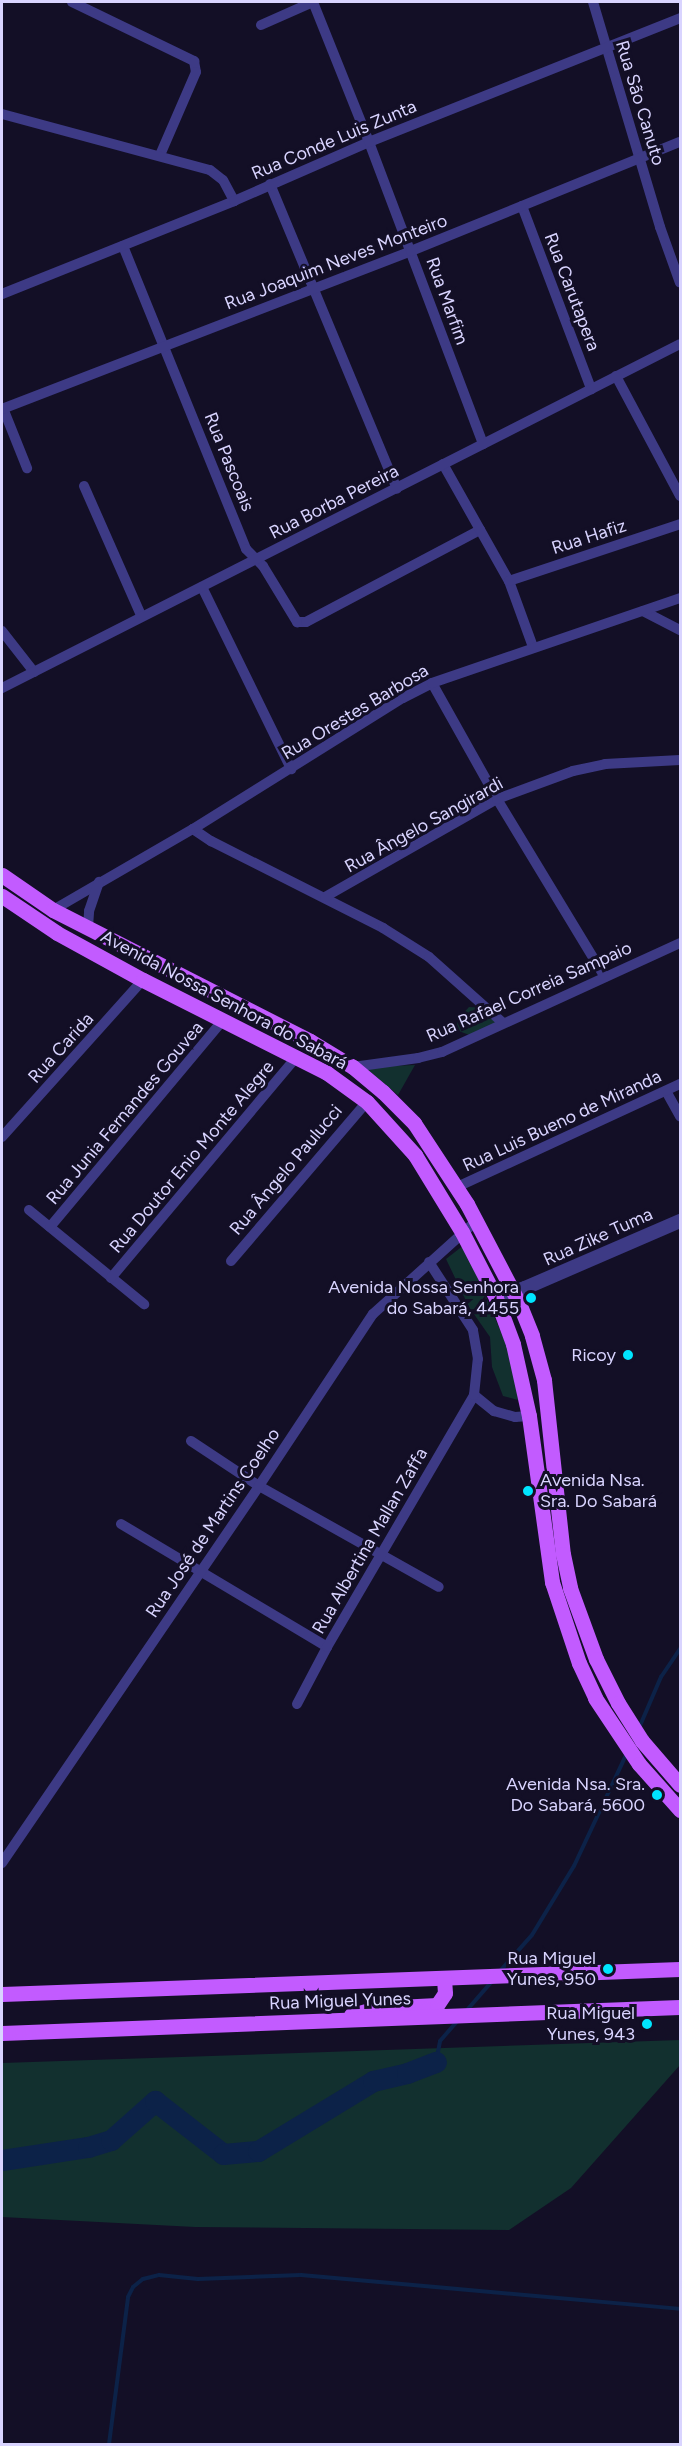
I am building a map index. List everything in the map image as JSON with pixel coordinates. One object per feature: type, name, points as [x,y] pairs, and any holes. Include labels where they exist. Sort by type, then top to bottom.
[{"type":"main road","name":"Avenida Nossa Senhora do Sabará","points":[[2,875],[53,910],[310,1041],[353,1067],[383,1092],[414,1123],[457,1187],[514,1292],[532,1336],[544,1380],[563,1554],[583,1628],[618,1703],[642,1741],[681,1785]]},
{"type":"main road","name":"Avenida Nossa Senhora do Sabará","points":[[2,896],[57,933],[143,980],[297,1056],[345,1085],[367,1102],[415,1155],[462,1232],[496,1298],[513,1344],[529,1416],[552,1582],[579,1663],[595,1698],[639,1764],[681,1810]]},
{"type":"main road","name":"Rua Miguel Yunes","points":[[2,1994],[681,1969]]},
{"type":"main road","points":[[331,2022],[378,2008],[437,2004],[445,1993],[444,1978]]},
{"type":"main road","name":"Rua Miguel Yunes","points":[[2,2033],[681,2007]]},
{"type":"street","points":[[72,2],[194,61],[196,72],[160,155]]},
{"type":"street","points":[[261,25],[313,2]]},
{"type":"street","name":"Rua Marfim","points":[[313,2],[411,251],[483,444]]},
{"type":"street","name":"Rua São Canuto","points":[[593,2],[660,227],[681,283]]},
{"type":"street","name":"Rua Conde Luis Zunta","points":[[2,294],[234,201],[369,142],[681,18]]},
{"type":"street","points":[[2,114],[210,170],[223,180],[234,201]]},
{"type":"street","name":"Rua Joaquim Neves Monteiro","points":[[2,409],[313,290],[681,142]]},
{"type":"street","points":[[270,184],[397,489]]},
{"type":"street","name":"Rua Carutapera","points":[[522,206],[591,389]]},
{"type":"street","name":"Rua Pascoais","points":[[123,246],[246,549],[263,566],[293,619],[301,623],[480,530]]},
{"type":"street","name":"Rua Borba Pereira","points":[[2,688],[141,615],[256,560],[681,344]]},
{"type":"street","points":[[616,376],[681,496]]},
{"type":"street","points":[[2,409],[27,468]]},
{"type":"street","points":[[443,464],[509,581],[533,647]]},
{"type":"street","points":[[84,486],[141,615]]},
{"type":"street","name":"Rua Hafiz","points":[[509,581],[681,524]]},
{"type":"street","points":[[202,587],[291,769]]},
{"type":"street","name":"Rua Orestes Barbosa","points":[[53,910],[193,829],[403,698],[432,683],[681,598]]},
{"type":"street","points":[[643,611],[681,630]]},
{"type":"street","points":[[2,631],[34,672]]},
{"type":"street","points":[[432,683],[497,799],[605,977]]},
{"type":"street","name":"Rua Ângelo Sangirardi","points":[[326,897],[497,799],[573,771],[605,764],[681,760]]},
{"type":"street","points":[[193,829],[212,842],[326,897],[383,928],[429,957],[502,1023]]},
{"type":"street","points":[[88,927],[89,911],[99,882]]},
{"type":"street","name":"Rua Rafael Correia Sampaio","points":[[353,1067],[418,1058],[442,1052],[681,943]]},
{"type":"street","name":"Rua Carida","points":[[2,1137],[143,980]]},
{"type":"street","name":"Rua Junia Fernandes Gouvea","points":[[50,1227],[224,1019]]},
{"type":"street","name":"Rua Doutor Enio Monte Alegre","points":[[111,1278],[297,1056]]},
{"type":"street","name":"Rua Luis Bueno de Miranda","points":[[457,1187],[681,1084]]},
{"type":"street","points":[[666,1090],[681,1116]]},
{"type":"street","name":"Rua Ângelo Paulucci","points":[[231,1261],[367,1102]]},
{"type":"street","points":[[29,1210],[144,1304]]},
{"type":"street","name":"Rua Zike Tuma","points":[[496,1298],[681,1221]]},
{"type":"street","name":"Rua José de Martins Coelho","points":[[2,1863],[259,1486],[373,1314],[475,1222]]},
{"type":"street","points":[[429,1262],[473,1330],[478,1359],[474,1395],[494,1411],[514,1417],[529,1416]]},
{"type":"street","name":"Rua Albertina Mallan Zaffa","points":[[297,1704],[327,1647],[474,1395]]},
{"type":"street","points":[[192,1441],[259,1486],[381,1557],[439,1587]]},
{"type":"street","points":[[121,1524],[327,1647]]},
{"type":"green space","points":[[469,1007],[485,1008],[497,1024],[472,1036],[456,1030],[458,1019]]},
{"type":"green space","points":[[415,1065],[398,1095],[367,1069],[390,1066]]},
{"type":"green space","points":[[464,1245],[514,1363],[518,1400],[503,1396],[492,1367],[490,1337],[469,1307],[446,1259]]},
{"type":"green space","points":[[680,2040],[680,2065],[571,2188],[509,2230],[195,2227],[2,2217],[2,2063]]},
{"type":"waterway","points":[[639,1728],[661,1677],[680,1649]]},
{"type":"waterway","points":[[500,1971],[532,1935],[574,1866],[627,1753]]},
{"type":"waterway","points":[[467,2010],[492,1981]]},
{"type":"waterway","points":[[436,2062],[440,2041],[458,2020]]},
{"type":"waterway","points":[[2,2160],[88,2147],[111,2140],[155,2101],[223,2154],[258,2151],[373,2081],[407,2073],[436,2062]]},
{"type":"waterway","points":[[109,2444],[128,2297],[133,2287],[143,2279],[159,2275],[198,2279],[301,2275],[680,2309]]},
{"type":"place","name":"Avenida Nossa Senhora do Sabará, 4455","points":[[531,1298]]},
{"type":"place","name":"Ricoy","points":[[628,1355]]},
{"type":"place","name":"Avenida Nsa. Sra. Do Sabará","points":[[528,1491]]},
{"type":"place","name":"Avenida Nsa. Sra. Do Sabará, 5600","points":[[657,1795]]},
{"type":"place","name":"Rua Miguel Yunes, 950","points":[[608,1969]]},
{"type":"place","name":"Rua Miguel Yunes, 943","points":[[647,2024]]}]
